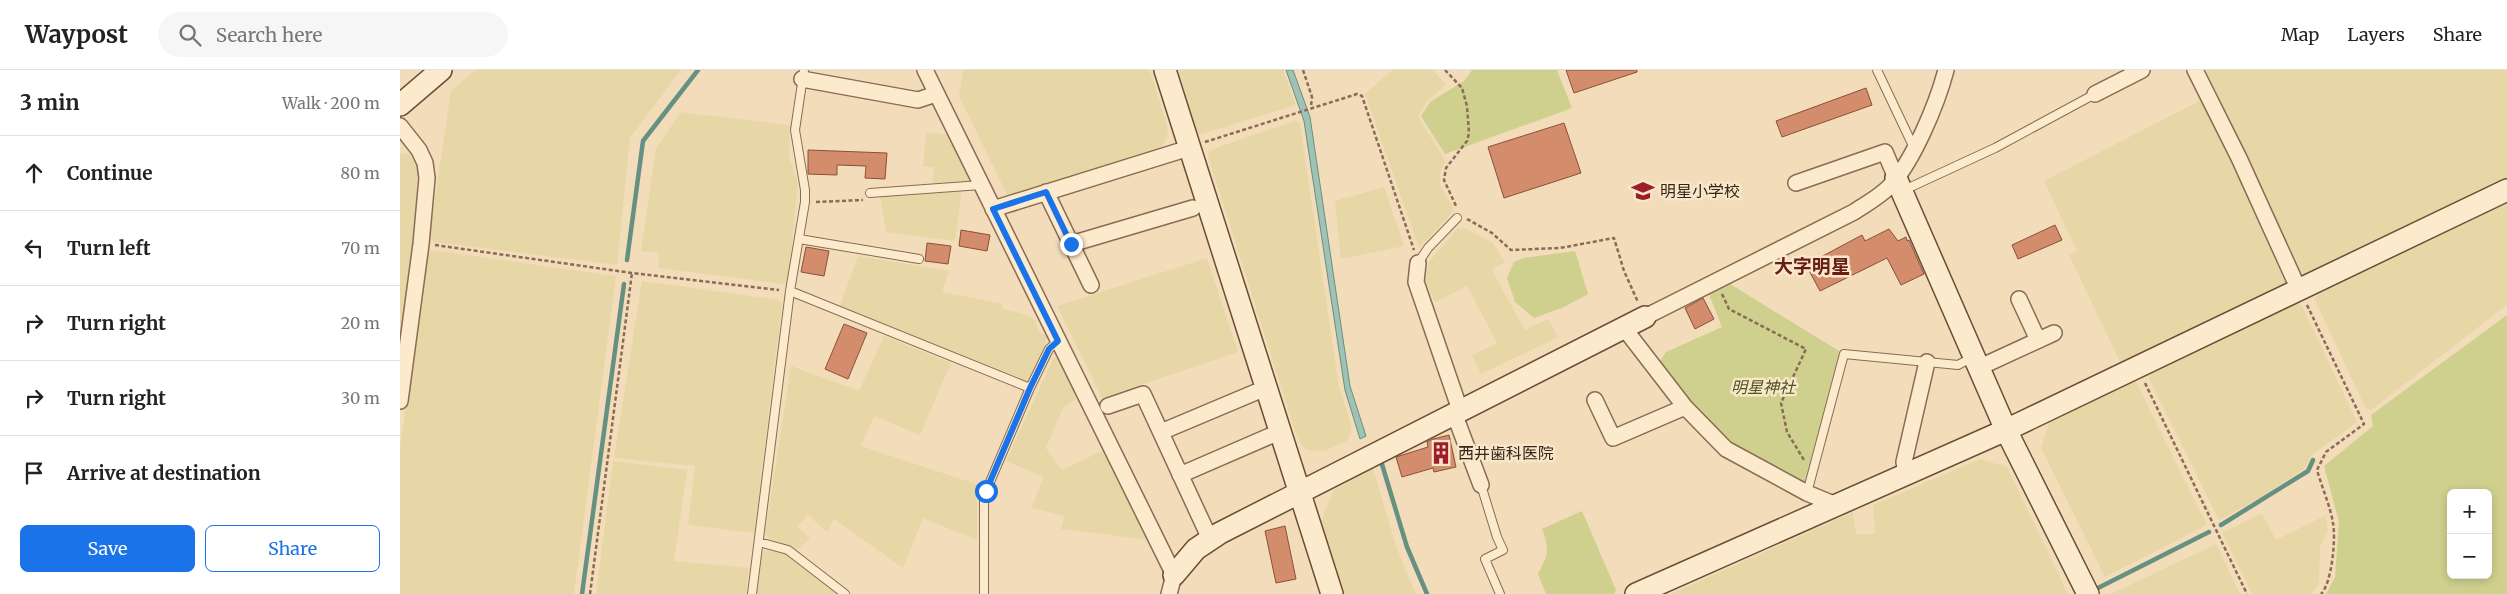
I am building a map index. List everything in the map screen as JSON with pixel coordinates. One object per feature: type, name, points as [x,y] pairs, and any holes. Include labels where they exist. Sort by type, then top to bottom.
[{"type":"street","points":[[400,105],[441,70]]},
{"type":"street","points":[[925,70],[1058,341],[1171,584]]},
{"type":"street","points":[[1165,70],[1332,594]]},
{"type":"street","points":[[1171,584],[1192,553],[1210,539],[1854,212],[1898,185],[1933,111],[1946,70]]},
{"type":"street","points":[[2095,94],[2113,76],[2142,70]]},
{"type":"street","points":[[2195,70],[2240,158],[2299,290]]},
{"type":"street","points":[[803,75],[918,100],[936,94]]},
{"type":"street","points":[[400,126],[419,150],[425,163],[427,178],[421,244],[400,401]]},
{"type":"street","points":[[993,209],[1189,148]]},
{"type":"street","points":[[1796,182],[1885,152],[1951,302],[1975,363],[2006,430],[2088,594]]},
{"type":"street","points":[[1636,594],[2006,430],[2507,190]]},
{"type":"street","points":[[1046,192],[1091,285]]},
{"type":"street","points":[[1071,244],[1195,207]]},
{"type":"street","points":[[1418,263],[1416,282],[1481,485]]},
{"type":"street","points":[[2019,299],[2038,340]]},
{"type":"street","points":[[1624,328],[1685,407],[1726,449],[1807,493],[1836,505]]},
{"type":"street","points":[[1975,363],[2054,333]]},
{"type":"street","points":[[1906,474],[1904,462],[1927,362]]},
{"type":"street","points":[[1161,432],[1256,392]]},
{"type":"street","points":[[1108,406],[1143,394],[1210,539]]},
{"type":"street","points":[[1594,400],[1613,438],[1685,407]]},
{"type":"street","points":[[1180,475],[1270,436]]},
{"type":"lane","points":[[1877,70],[1914,148]]},
{"type":"lane","points":[[752,594],[790,292],[805,202],[806,190],[795,130],[803,75]]},
{"type":"lane","points":[[1898,185],[1995,148],[2095,94]]},
{"type":"lane","points":[[870,193],[981,185]]},
{"type":"lane","points":[[1418,263],[1428,248],[1457,218]]},
{"type":"lane","points":[[799,239],[919,259]]},
{"type":"lane","points":[[790,292],[1030,388]]},
{"type":"lane","points":[[984,594],[984,496],[1030,388],[1049,349],[1058,341]]},
{"type":"lane","points":[[1807,493],[1844,354],[1958,365],[1975,363]]},
{"type":"lane","points":[[1481,485],[1497,537],[1503,550],[1485,559],[1500,594]]},
{"type":"lane","points":[[759,542],[788,550],[845,594]]},
{"type":"path","points":[[1303,70],[1312,97],[1310,108]]},
{"type":"path","points":[[1445,70],[1462,88],[1467,106],[1469,133],[1467,141],[1446,168],[1444,180],[1456,207],[1457,218],[1470,219],[1492,233],[1512,250],[1560,248],[1614,238],[1624,271],[1645,317]]},
{"type":"path","points":[[1189,148],[1299,111],[1357,94],[1362,96],[1418,263]]},
{"type":"path","points":[[805,202],[866,200],[870,193]]},
{"type":"path","points":[[421,244],[632,273],[790,292]]},
{"type":"path","points":[[590,594],[632,273]]},
{"type":"path","points":[[1716,282],[1729,309],[1806,349],[1780,403],[1787,432],[1813,475]]},
{"type":"path","points":[[2299,290],[2364,424],[2326,452],[2320,460],[2318,470],[2334,524],[2330,574],[2327,587],[2321,594]]},
{"type":"path","points":[[2138,368],[2247,594]]},
{"type":"shaded area","points":[[475,70],[681,70],[630,138],[617,265],[434,242],[429,237],[451,91]]},
{"type":"shaded area","points":[[963,70],[1150,70],[1168,129],[1166,140],[1159,150],[1008,197],[959,96]]},
{"type":"shaded area","points":[[1178,70],[1283,70],[1296,105],[1198,135]]},
{"type":"shaded area","points":[[1286,70],[1293,70],[1310,117],[1350,386],[1366,436],[1360,439],[1345,390],[1304,121]]},
{"type":"shaded area","points":[[1392,70],[1433,70],[1446,85],[1427,101],[1418,117],[1446,161],[1440,172],[1440,185],[1453,207],[1451,214],[1419,248],[1365,94]]},
{"type":"shaded area","points":[[2206,70],[2507,70],[2507,178],[2308,275],[2298,271]]},
{"type":"shaded area","points":[[2203,99],[2289,277],[2286,286],[2122,366],[2069,255],[2077,251],[2044,181]]},
{"type":"shaded area","points":[[681,112],[790,125],[789,157],[798,183],[788,282],[783,284],[658,268],[659,253],[641,251],[656,148]]},
{"type":"shaded area","points":[[1295,121],[1300,124],[1339,387],[1351,424],[1351,433],[1348,440],[1325,451],[1308,450],[1303,447],[1296,434],[1208,156],[1210,150]]},
{"type":"shaded area","points":[[926,133],[949,134],[970,176],[971,182],[963,182],[955,241],[886,232],[880,196],[932,193],[934,167],[923,167]]},
{"type":"shaded area","points":[[400,153],[410,154],[418,170],[414,239],[400,346]]},
{"type":"shaded area","points":[[1384,187],[1404,246],[1341,259],[1335,201]]},
{"type":"shaded area","points":[[2507,203],[2507,305],[2371,410],[2366,409],[2315,300],[2317,295]]},
{"type":"shaded area","points":[[1465,228],[1493,243],[1505,262],[1492,270],[1525,330],[1548,319],[1558,337],[1481,374],[1472,355],[1497,343],[1467,286],[1435,302],[1425,281],[1429,262],[1457,229]]},
{"type":"shaded area","points":[[432,250],[616,276],[574,594],[400,594],[400,448],[426,255]]},
{"type":"shaded area","points":[[858,256],[949,271],[942,292],[1003,304],[1002,309],[1027,315],[1035,320],[1040,333],[1048,336],[1030,380],[1026,383],[840,306]]},
{"type":"shaded area","points":[[1207,258],[1238,352],[1102,398],[1057,306]]},
{"type":"shaded area","points":[[642,281],[779,300],[782,304],[754,533],[688,525],[695,466],[614,458]]},
{"type":"shaded area","points":[[2297,302],[2302,306],[2357,422],[2312,455],[2304,469],[2260,498],[2219,520],[2149,379],[2151,372]]},
{"type":"shaded area","points":[[884,336],[951,363],[920,435],[874,416],[861,446],[982,486],[977,500],[977,540],[923,518],[903,568],[834,519],[827,532],[808,515],[797,527],[810,538],[798,550],[770,539],[765,534],[791,366],[859,391]]},
{"type":"shaded area","points":[[1054,357],[1059,359],[1076,394],[1075,400],[1063,408],[1046,448],[1062,470],[1104,450],[1148,536],[1144,539],[1061,529],[1065,516],[1031,508],[1044,477],[1006,461]]},
{"type":"shaded area","points":[[2135,380],[2207,525],[2105,577],[2041,448],[2049,423]]},
{"type":"shaded area","points":[[1980,459],[2007,467],[2068,594],[1671,594],[1853,512],[1856,534],[1875,534],[1873,505]]},
{"type":"shaded area","points":[[613,461],[687,470],[674,561],[749,568],[746,594],[596,594]]},
{"type":"shaded area","points":[[1373,469],[1397,549],[1416,594],[1344,594],[1321,521],[1334,490]]},
{"type":"shaded area","points":[[2262,513],[2276,540],[2326,515],[2328,531],[2320,547],[2319,584],[2311,594],[2252,594],[2222,533]]},
{"type":"shaded area","points":[[2216,544],[2240,594],[2111,594]]},
{"type":"shaded area","points":[[768,550],[785,554],[841,594],[757,594],[762,552]]},
{"type":"green space","points":[[1472,70],[1557,70],[1572,108],[1445,154],[1421,116],[1430,102],[1464,81]]},
{"type":"green space","points":[[1575,251],[1588,294],[1564,307],[1534,318],[1515,302],[1507,278],[1514,262],[1524,258]]},
{"type":"green space","name":"明星神社","points":[[1730,284],[1844,354],[1807,493],[1726,449],[1654,370],[1666,352],[1722,327],[1709,294]]},
{"type":"green space","points":[[2507,315],[2507,594],[2326,594],[2335,577],[2339,522],[2324,466],[2373,426],[2371,415]]},
{"type":"green space","points":[[1582,511],[1616,590],[1614,594],[1546,594],[1538,574],[1547,552],[1542,529]]},
{"type":"building","points":[[1566,70],[1637,70],[1637,72],[1574,93]]},
{"type":"building","points":[[1866,88],[1872,105],[1782,137],[1776,121]]},
{"type":"building","points":[[1564,123],[1581,173],[1504,198],[1488,147]]},
{"type":"building","points":[[808,150],[887,153],[885,179],[865,178],[866,166],[837,165],[837,175],[808,174]]},
{"type":"building","points":[[2055,225],[2062,240],[2018,259],[2012,245]]},
{"type":"building","points":[[1889,229],[1898,241],[1906,237],[1907,241],[1909,240],[1924,274],[1901,285],[1887,258],[1820,291],[1806,265],[1862,235],[1865,241]]},
{"type":"building","points":[[961,230],[990,235],[987,251],[959,246]]},
{"type":"building","points":[[927,243],[951,246],[948,264],[925,261]]},
{"type":"building","points":[[806,247],[829,251],[824,276],[801,272]]},
{"type":"building","points":[[1703,298],[1714,319],[1695,329],[1685,308]]},
{"type":"building","points":[[844,324],[867,333],[848,379],[825,369]]},
{"type":"building","points":[[1449,435],[1456,467],[1434,472],[1433,468],[1402,477],[1396,457],[1428,447],[1427,442]]},
{"type":"building","points":[[1285,526],[1296,579],[1276,583],[1265,531]]},
{"type":"waterway","points":[[627,260],[643,141],[698,70]]},
{"type":"waterway","points":[[582,594],[624,284]]},
{"type":"waterway","points":[[2221,525],[2308,471],[2313,460]]},
{"type":"waterway","points":[[1381,461],[1407,547],[1427,594]]},
{"type":"waterway","points":[[2096,589],[2209,532]]},
{"type":"place","name":"明星小学校","points":[[1643,191]]},
{"type":"place","name":"西井歯科医院","points":[[1441,453]]},
{"type":"district","name":"大字明星","points":[[1812,266]]},
{"type":"route","points":[[986,491],[1030,388],[1049,349],[1058,341],[993,209],[1046,192],[1071,244]]}]
